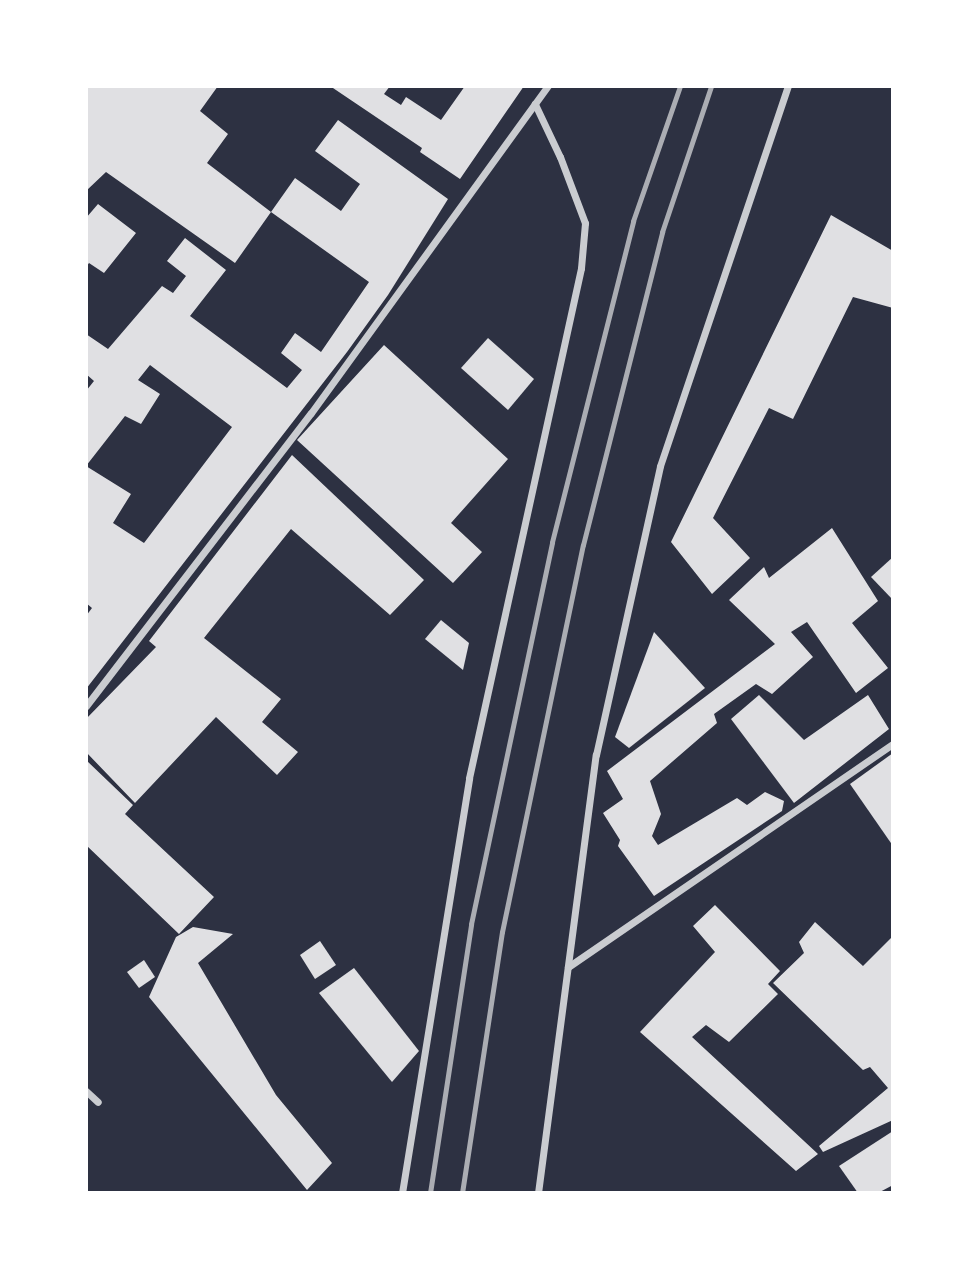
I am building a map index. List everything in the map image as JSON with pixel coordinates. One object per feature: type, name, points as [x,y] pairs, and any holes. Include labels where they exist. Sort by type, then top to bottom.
[{"type":"street","points":[[86,706],[311,413],[548,86]]},
{"type":"street","points":[[538,1193],[596,755],[660,466],[788,86]]},
{"type":"street","points":[[402,1193],[469,778],[581,268],[585,223],[560,157],[535,104]]},
{"type":"street","points":[[568,967],[893,744]]},
{"type":"street","points":[[86,1091],[98,1102]]},
{"type":"building","points":[[86,86],[218,86],[200,111],[228,134],[207,163],[271,212],[235,263],[106,172],[86,191]]},
{"type":"building","points":[[330,86],[390,86],[384,94],[401,105],[406,97],[441,120],[465,86],[524,86],[460,179],[420,152],[422,148]]},
{"type":"building","points":[[338,120],[448,199],[388,295],[347,352],[86,689],[86,616],[92,608],[86,603],[86,466],[86,391],[94,381],[86,374],[86,334],[108,349],[162,286],[173,293],[186,276],[167,261],[185,238],[226,270],[190,316],[287,388],[302,370],[281,353],[295,333],[321,352],[369,282],[271,212],[295,178],[341,211],[360,184],[315,151]],"holes":[[[150,365],[232,427],[144,543],[113,523],[131,494],[86,466],[125,416],[141,424],[160,394],[138,380]]]},
{"type":"building","points":[[98,204],[136,233],[104,273],[89,263],[86,267],[86,218]]},
{"type":"building","points":[[831,215],[893,251],[893,308],[853,297],[793,419],[769,408],[713,518],[750,558],[712,594],[671,542]]},
{"type":"building","points":[[488,338],[534,379],[508,410],[461,368]]},
{"type":"building","points":[[384,345],[508,459],[451,523],[482,552],[453,583],[297,440]]},
{"type":"building","points":[[292,455],[424,580],[390,615],[291,529],[204,638],[281,699],[262,722],[298,752],[277,775],[216,717],[135,803],[86,752],[86,719],[156,647],[149,641]]},
{"type":"building","points":[[832,528],[878,601],[852,623],[888,668],[856,693],[807,622],[791,632],[813,657],[772,694],[756,684],[714,714],[717,723],[650,781],[661,814],[652,836],[658,845],[737,798],[747,805],[765,792],[784,801],[782,811],[654,896],[618,846],[620,840],[603,813],[623,799],[607,771],[775,644],[729,600],[764,567],[769,578]]},
{"type":"building","points":[[893,557],[893,600],[871,577]]},
{"type":"building","points":[[441,620],[469,643],[463,670],[425,639]]},
{"type":"building","points":[[654,632],[705,688],[629,748],[615,737]]},
{"type":"building","points":[[759,695],[804,740],[868,695],[889,729],[794,803],[731,719]]},
{"type":"building","points":[[893,753],[893,846],[850,784]]},
{"type":"building","points":[[86,760],[133,805],[125,814],[214,897],[179,934],[86,845]]},
{"type":"building","points":[[715,905],[780,971],[768,984],[778,994],[729,1042],[706,1025],[692,1037],[818,1154],[796,1171],[640,1032],[715,952],[693,926]]},
{"type":"building","points":[[815,922],[863,966],[893,936],[893,1120],[823,1152],[819,1146],[888,1088],[870,1067],[863,1070],[773,983],[804,953],[799,942]]},
{"type":"building","points":[[193,927],[233,934],[198,963],[276,1095],[332,1163],[307,1190],[149,997],[176,937]]},
{"type":"building","points":[[320,941],[336,965],[315,979],[300,955]]},
{"type":"building","points":[[144,960],[155,977],[139,988],[127,972]]},
{"type":"building","points":[[354,968],[419,1051],[392,1082],[319,993]]},
{"type":"building","points":[[893,1131],[893,1185],[878,1193],[858,1193],[839,1166]]},
{"type":"railway","points":[[430,1193],[471,924],[552,542],[633,221],[680,86]]},
{"type":"railway","points":[[462,1193],[502,932],[583,545],[662,232],[711,86]]}]
